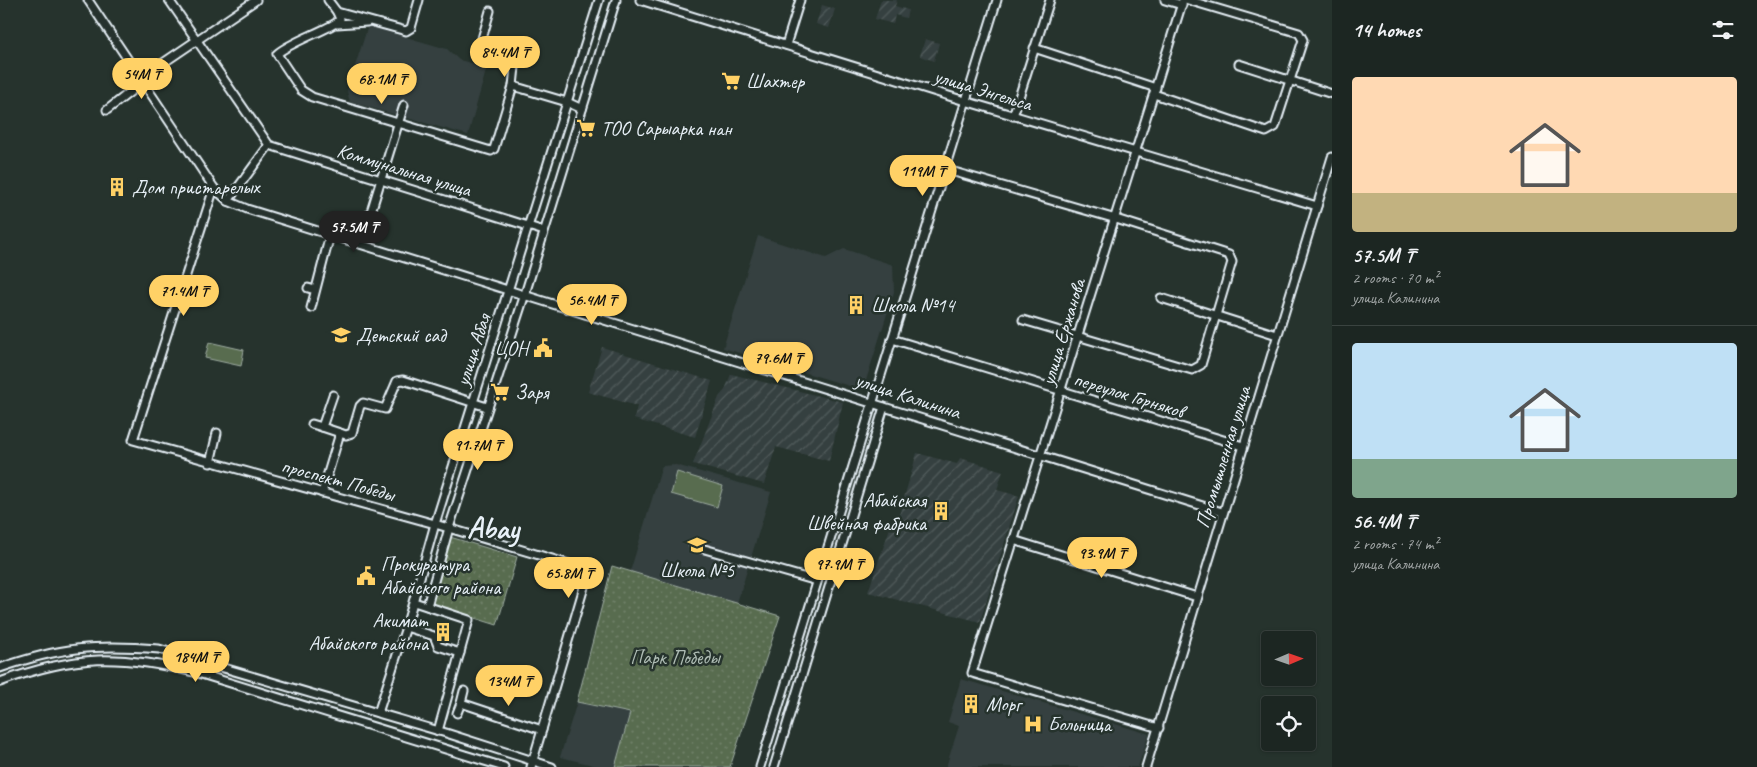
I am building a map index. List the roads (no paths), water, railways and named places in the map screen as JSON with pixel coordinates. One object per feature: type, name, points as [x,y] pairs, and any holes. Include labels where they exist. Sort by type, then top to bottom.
[{"type":"street","name":"улица Калинина","points":[[88,0],[214,188],[228,201],[247,209],[330,235],[873,401],[884,407],[1222,512]]},
{"type":"street","points":[[169,0],[270,145],[228,201]]},
{"type":"street","points":[[107,110],[142,80],[256,0]]},
{"type":"street","points":[[328,0],[340,19],[337,24]]},
{"type":"street","points":[[336,12],[409,30],[418,0]]},
{"type":"street","name":"улица Абая","points":[[599,0],[510,290],[473,402],[487,407],[525,294],[616,0]]},
{"type":"street","name":"улица Энгельса","points":[[640,0],[965,102],[1317,206]]},
{"type":"street","points":[[786,46],[800,0]]},
{"type":"street","points":[[760,767],[997,0]]},
{"type":"street","points":[[1013,116],[1050,0]]},
{"type":"street","points":[[1165,0],[1183,3]]},
{"type":"street","points":[[1034,48],[1266,132],[1275,127],[1302,40],[1299,33],[1188,0]]},
{"type":"street","name":"улица Ержанова","points":[[1160,728],[972,674],[1183,3]]},
{"type":"street","points":[[372,22],[337,24],[311,33],[277,54],[301,90],[312,96],[493,150],[513,86],[516,68],[477,56],[490,10]]},
{"type":"street","points":[[1239,64],[1332,94]]},
{"type":"street","points":[[513,86],[567,102],[582,109]]},
{"type":"street","points":[[362,244],[404,105]]},
{"type":"street","name":"Коммунальная улица","points":[[270,145],[544,231]]},
{"type":"street","name":"Промышленная улица","points":[[1146,767],[1160,728],[1222,512],[1332,157]]},
{"type":"street","points":[[944,169],[1116,219],[1229,255],[1232,262],[1201,365],[1192,370],[1023,320]]},
{"type":"street","name":"проспект Победы","points":[[214,188],[133,440],[210,463],[435,524],[589,570],[532,764]]},
{"type":"street","points":[[311,308],[330,235]]},
{"type":"street","points":[[308,288],[315,290]]},
{"type":"street","points":[[1161,298],[1277,335]]},
{"type":"street","name":"переулок Горняков","points":[[892,339],[1243,446]]},
{"type":"street","points":[[312,424],[346,436],[352,433],[362,403],[385,409],[397,381],[400,380],[473,402],[435,524],[414,602],[378,713]]},
{"type":"street","points":[[322,427],[332,395]]},
{"type":"street","points":[[426,606],[448,528],[487,407]]},
{"type":"street","points":[[774,767],[884,407]]},
{"type":"street","points":[[210,463],[217,433]]},
{"type":"street","points":[[322,493],[340,434]]},
{"type":"street","points":[[1013,540],[1197,597]]},
{"type":"street","points":[[694,546],[817,581]]},
{"type":"street","points":[[414,602],[469,620],[434,730],[427,742]]},
{"type":"street","points":[[406,626],[434,636],[438,646],[460,653]]},
{"type":"street","points":[[0,668],[69,648],[112,645],[159,649],[434,730],[532,764],[552,767]]},
{"type":"street","points":[[0,682],[37,668],[70,661],[110,659],[157,663],[198,672],[504,767]]},
{"type":"street","points":[[198,672],[200,660]]},
{"type":"street","points":[[786,685],[798,689]]},
{"type":"street","points":[[457,712],[464,691]]},
{"type":"street","points":[[460,703],[542,730]]},
{"type":"street","points":[[363,723],[367,710]]},
{"type":"place","name":"Шахтер","points":[[731,81]]},
{"type":"place","name":"ТОО Сарыарка нан","points":[[586,128]]},
{"type":"place","name":"Дом пристарелых","points":[[117,187]]},
{"type":"place","name":"Школа №14","points":[[856,305]]},
{"type":"place","name":"Детский сад","points":[[341,335]]},
{"type":"place","name":"ЦОН","points":[[543,348]]},
{"type":"place","name":"Заря","points":[[500,392]]},
{"type":"place","name":"Абайская Швейная фабрика","points":[[941,511]]},
{"type":"place","name":"Школа №5","points":[[697,545]]},
{"type":"place","name":"Прокуратура Абайского района","points":[[366,576]]},
{"type":"place","name":"Акимат Абайского района","points":[[443,632]]},
{"type":"place","name":"Морг","points":[[971,704]]},
{"type":"place","name":"Больница","points":[[1033,724]]},
{"type":"district","name":"Abay","points":[[493,528]]},
{"type":"park label","name":"Парк Победы","points":[[675,657]]}]
